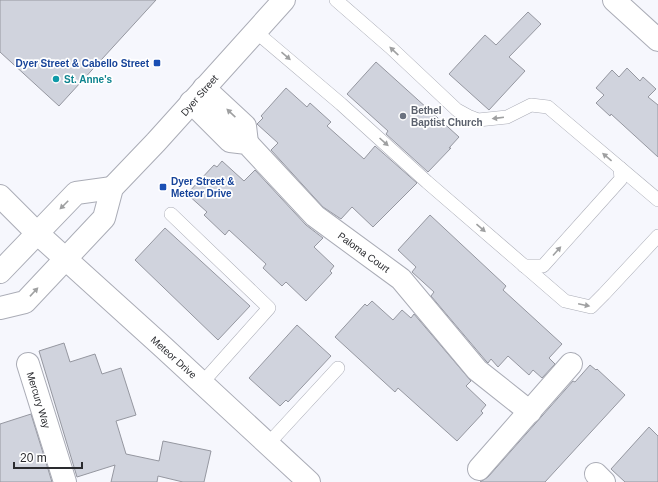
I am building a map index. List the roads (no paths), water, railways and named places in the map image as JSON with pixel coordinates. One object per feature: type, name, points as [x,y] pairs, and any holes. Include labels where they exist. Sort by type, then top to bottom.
[{"type":"street","name":"Dyer Street","points":[[0,308],[25,302],[104,218],[112,188],[156,142],[284,0]]},
{"type":"street","points":[[614,0],[658,40]]},
{"type":"street","name":"Paloma Court","points":[[197,95],[245,126],[247,143],[315,216],[401,279],[476,370],[530,412]]},
{"type":"street","points":[[0,272],[76,193],[112,188]]},
{"type":"street","name":"Meteor Drive","points":[[0,196],[65,259],[309,482]]},
{"type":"street","name":"Mercury Way","points":[[28,364],[65,482]]},
{"type":"street","points":[[479,469],[572,364]]},
{"type":"lane","points":[[336,0],[390,47],[457,110],[478,120],[507,117],[531,105],[548,107],[658,200]]},
{"type":"lane","points":[[256,32],[341,104],[427,182],[565,301],[591,307],[658,236]]},
{"type":"lane","points":[[524,266],[543,266],[621,179],[620,168]]},
{"type":"lane","points":[[171,214],[269,308],[202,383]]},
{"type":"lane","points":[[268,444],[338,368]]},
{"type":"place","name":"Dyer Street & Cabello Street","points":[[157,63]]},
{"type":"place","name":"St. Anne's","points":[[56,79]]},
{"type":"place","name":"Bethel Baptist Church","points":[[403,116]]},
{"type":"place","name":"Dyer Street & Meteor Drive","points":[[163,187]]}]
